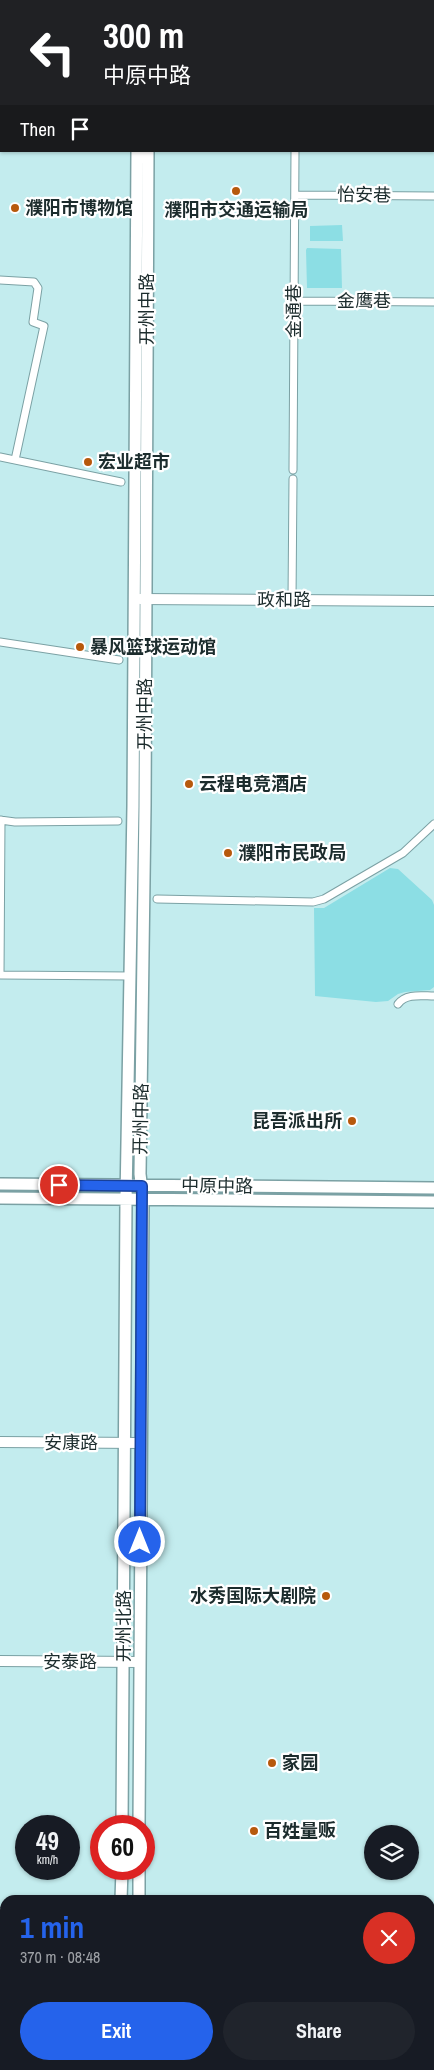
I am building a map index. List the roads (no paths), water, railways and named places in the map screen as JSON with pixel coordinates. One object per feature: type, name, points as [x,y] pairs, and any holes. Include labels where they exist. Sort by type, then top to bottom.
[{"type":"main road","name":"开州中路","points":[[137,152],[140,599],[140,1174],[142,1186]]},
{"type":"main road","name":"开州中路","points":[[126,1185],[140,599],[148,152]]},
{"type":"main road","name":"中原中路","points":[[0,1184],[434,1188]]},
{"type":"main road","name":"开州北路","points":[[122,1815],[126,1185]]},
{"type":"main road","name":"开州北路","points":[[139,1815],[142,1186]]},
{"type":"main road","name":"中原中路","points":[[0,1198],[434,1202]]},
{"type":"main road","points":[[121,1895],[122,1880]]},
{"type":"main road","points":[[138,1895],[139,1880]]},
{"type":"street","name":"金通巷","points":[[293,470],[295,152]]},
{"type":"street","name":"怡安巷","points":[[295,195],[434,196]]},
{"type":"street","points":[[0,280],[34,282],[38,288],[32,322],[44,326],[14,460]]},
{"type":"street","name":"金鹰巷","points":[[294,300],[434,302]]},
{"type":"street","points":[[0,457],[121,482]]},
{"type":"street","points":[[292,600],[293,479]]},
{"type":"street","name":"政和路","points":[[140,599],[434,601]]},
{"type":"street","points":[[0,642],[119,660]]},
{"type":"street","points":[[118,821],[15,822],[0,820],[0,975],[130,976]]},
{"type":"street","points":[[157,899],[313,902],[324,899],[403,854],[434,824]]},
{"type":"street","points":[[398,1004],[401,1000],[414,996],[434,996]]},
{"type":"street","name":"安康路","points":[[0,1442],[141,1443]]},
{"type":"street","name":"安泰路","points":[[0,1661],[139,1662]]},
{"type":"place","name":"濮阳市交通运输局","points":[[236,191]]},
{"type":"place","name":"濮阳市博物馆","points":[[15,208]]},
{"type":"place","name":"宏业超市","points":[[88,462]]},
{"type":"place","name":"暴风篮球运动馆","points":[[80,647]]},
{"type":"place","name":"云程电竞酒店","points":[[189,784]]},
{"type":"place","name":"濮阳市民政局","points":[[228,853]]},
{"type":"place","name":"昆吾派出所","points":[[352,1121]]},
{"type":"place","name":"水秀国际大剧院","points":[[326,1596]]},
{"type":"place","name":"家园","points":[[272,1763]]},
{"type":"place","name":"百姓量贩","points":[[254,1831]]}]
